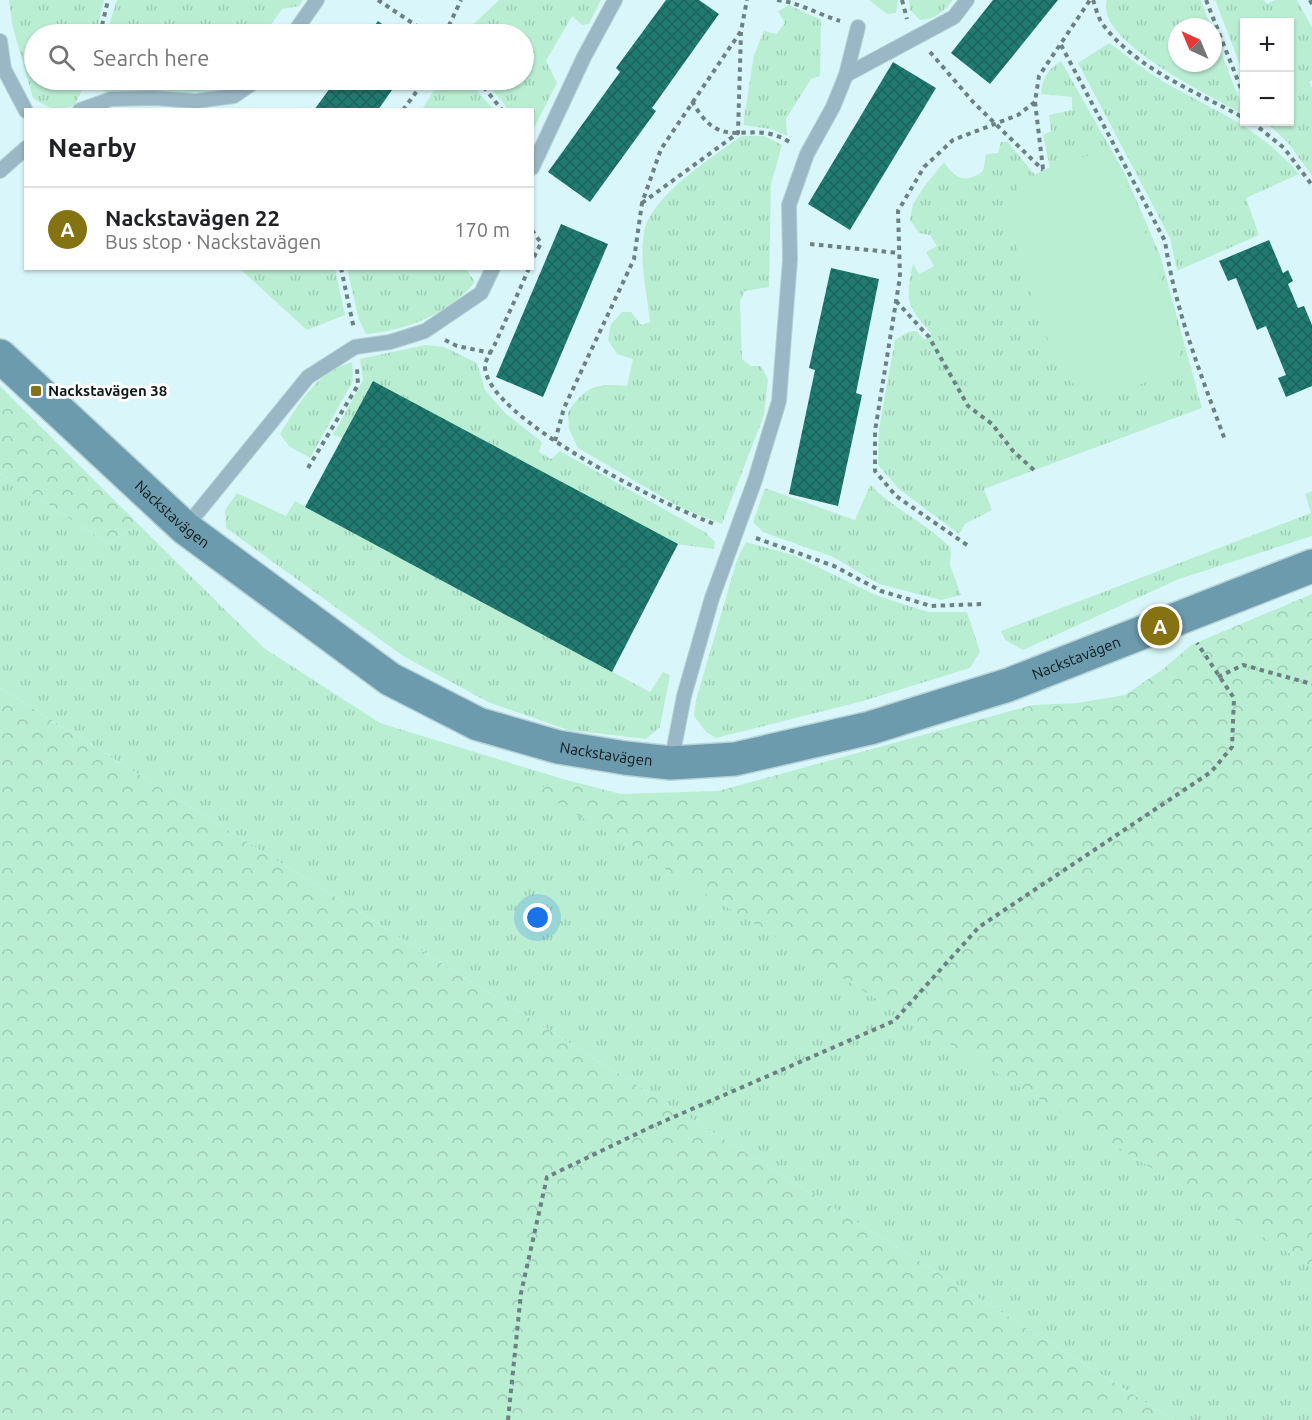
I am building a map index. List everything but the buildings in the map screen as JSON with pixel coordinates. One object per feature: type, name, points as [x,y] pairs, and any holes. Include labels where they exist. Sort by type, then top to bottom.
[{"type":"street","name":"Nackstavägen","points":[[0,356],[185,528],[390,679],[478,724],[558,747],[671,764],[735,759],[870,728],[1008,685],[1312,567]]},
{"type":"lane","points":[[300,24],[317,0]]},
{"type":"lane","points":[[534,164],[584,57],[615,0]]},
{"type":"lane","points":[[846,75],[954,17],[968,0]]},
{"type":"lane","points":[[671,764],[684,696],[734,531],[755,480],[779,401],[786,333],[789,205],[807,154],[833,107],[846,75],[858,27]]},
{"type":"lane","points":[[0,41],[4,69],[24,108]]},
{"type":"lane","points":[[86,108],[111,99],[155,98],[196,102],[234,96],[243,90]]},
{"type":"lane","points":[[0,171],[24,150]]},
{"type":"lane","points":[[185,528],[308,377],[356,347],[390,342],[425,331],[481,293],[492,270]]},
{"type":"path","points":[[102,24],[108,0]]},
{"type":"path","points":[[378,0],[414,24]]},
{"type":"path","points":[[450,24],[461,0]]},
{"type":"path","points":[[738,133],[741,31],[747,0]]},
{"type":"path","points":[[777,0],[797,2],[823,16],[858,27]]},
{"type":"path","points":[[902,0],[904,15],[916,37],[974,103],[1043,170],[1035,102],[1039,76],[1092,0]]},
{"type":"path","points":[[1092,0],[1102,24],[1122,46],[1161,74],[1240,115]]},
{"type":"path","points":[[1206,0],[1240,84]]},
{"type":"path","points":[[1310,0],[1312,4]]},
{"type":"path","points":[[555,441],[564,408],[634,259],[642,203],[661,149],[741,31]]},
{"type":"path","points":[[1061,45],[1165,241],[1169,269],[1192,352],[1224,440]]},
{"type":"path","points":[[404,108],[418,90]]},
{"type":"path","points":[[486,90],[500,108]]},
{"type":"path","points":[[692,101],[702,119],[717,131],[758,132],[784,138],[807,154]]},
{"type":"path","points":[[967,545],[896,496],[875,471],[875,430],[900,277],[898,211],[924,167],[953,140],[1018,115],[1035,102]]},
{"type":"path","points":[[1260,126],[1284,147],[1312,184]]},
{"type":"path","points":[[642,203],[738,133]]},
{"type":"path","points":[[534,233],[541,243],[534,257]]},
{"type":"path","points":[[788,242],[899,254]]},
{"type":"path","points":[[528,270],[485,364],[490,383],[512,409],[555,441],[684,513],[794,550],[834,566],[881,591],[931,606],[982,604]]},
{"type":"path","points":[[896,301],[929,337],[968,406],[992,424],[1013,451],[1034,470]]},
{"type":"path","points":[[425,331],[458,346],[491,353]]},
{"type":"path","points":[[508,1420],[521,1293],[547,1177],[653,1126],[894,1021],[979,927],[1210,772],[1232,747],[1234,698],[1218,677],[1181,617]]},
{"type":"path","points":[[1218,677],[1243,665],[1312,684]]},
{"type":"green space","points":[[9,0],[104,0],[98,24],[24,24],[24,66],[12,24]]},
{"type":"green space","points":[[117,0],[303,0],[299,6],[282,9],[271,24],[109,24]]},
{"type":"green space","points":[[499,0],[601,0],[589,24],[582,25],[572,16],[546,61],[557,83],[534,128],[534,108],[507,108],[492,90],[534,90],[534,24],[474,24]]},
{"type":"green space","points":[[869,0],[898,0],[896,13],[887,14]]},
{"type":"green space","points":[[909,0],[953,0],[939,14],[920,20],[910,10]]},
{"type":"green space","points":[[1107,0],[1201,0],[1208,18],[1168,18],[1168,72],[1135,49],[1118,32],[1108,16]]},
{"type":"green space","points":[[1215,0],[1264,0],[1267,4],[1275,0],[1297,0],[1312,27],[1312,80],[1309,82],[1312,88],[1312,176],[1289,144],[1270,126],[1294,126],[1294,18],[1240,18],[1240,65]]},
{"type":"green space","points":[[789,5],[821,20],[820,76],[811,79],[786,119],[787,136],[771,129],[743,125],[754,55],[764,31],[776,34],[785,23],[778,11]]},
{"type":"green space","points":[[1109,43],[1159,79],[1237,122],[1269,144],[1284,158],[1299,174],[1246,198],[1259,235],[1177,271],[1170,238],[1078,63]]},
{"type":"green space","points":[[1222,55],[1240,102],[1240,112],[1239,112],[1168,72],[1222,72]]},
{"type":"green space","points":[[1061,61],[1125,174],[1160,255],[1202,408],[984,489],[992,510],[965,524],[959,534],[899,489],[878,465],[879,429],[895,340],[908,332],[916,331],[925,340],[931,333],[912,308],[909,287],[913,264],[919,274],[934,266],[926,252],[937,246],[930,235],[919,233],[910,220],[913,204],[944,162],[961,178],[977,175],[983,171],[986,154],[998,153],[1001,142],[1008,142],[1035,175],[1050,168],[1043,135],[1051,131],[1049,115],[1072,110],[1072,97],[1041,94],[1046,74]]},
{"type":"green space","points":[[31,90],[82,90],[75,105],[63,108],[44,105],[33,98]]},
{"type":"green space","points":[[102,90],[219,90],[214,92],[108,93]]},
{"type":"green space","points":[[434,90],[477,90],[492,108],[423,108]]},
{"type":"green space","points":[[741,136],[764,136],[782,145],[771,184],[769,287],[745,291],[740,301],[742,359],[751,366],[761,366],[768,379],[764,415],[722,524],[683,509],[578,448],[569,429],[568,412],[580,397],[593,388],[607,385],[627,386],[633,359],[617,354],[608,340],[611,324],[622,312],[631,312],[641,325],[650,322],[642,255],[648,219],[657,206],[684,179]]},
{"type":"green space","points":[[1092,154],[1109,157],[1131,192],[1182,340],[1179,356],[1160,375],[1138,386],[1088,395],[1070,381],[1055,360],[1013,237],[1009,208],[1019,185],[1043,170]]},
{"type":"green space","points":[[241,270],[335,270],[345,315],[307,330]]},
{"type":"green space","points":[[347,270],[467,270],[475,282],[453,303],[440,311],[396,329],[366,334],[359,320]]},
{"type":"green space","points":[[425,345],[444,347],[477,363],[485,390],[505,413],[542,442],[539,452],[551,459],[560,451],[705,532],[715,542],[714,549],[677,544],[333,435],[363,380],[360,359]]},
{"type":"green space","points":[[352,362],[353,381],[310,458],[289,446],[280,434],[301,401],[328,373]]},
{"type":"green space","points":[[0,386],[138,524],[109,544],[0,473]]},
{"type":"green space","points":[[0,473],[109,544],[138,524],[264,648],[380,723],[563,779],[538,790],[1312,1267],[1312,1420],[1174,1420],[0,688]]},
{"type":"green space","points":[[870,485],[951,548],[950,565],[961,595],[941,600],[879,584],[833,557],[763,532],[753,522],[765,488],[855,520]]},
{"type":"green space","points":[[1312,491],[1312,536],[1179,579],[1023,650],[1005,640],[1001,631],[1311,513],[1305,494]]},
{"type":"green space","points":[[237,493],[286,516],[295,501],[650,692],[663,672],[670,675],[660,727],[646,739],[568,730],[488,702],[403,656],[226,528],[225,510]]},
{"type":"green space","points":[[746,542],[793,555],[878,596],[928,612],[967,612],[980,652],[970,668],[863,701],[716,738],[706,732],[694,716],[696,700],[737,560]]},
{"type":"green space","points":[[1312,594],[1312,1267],[537,790],[563,779],[621,794],[718,791],[1033,705],[1077,703],[1125,695],[1163,669],[1191,645]]},
{"type":"green space","points":[[0,688],[1174,1420],[0,1420]]},
{"type":"place","name":"Nackstavägen 38","points":[[36,391]]},
{"type":"place","name":"Nackstavägen 22","points":[[1160,626]]}]
